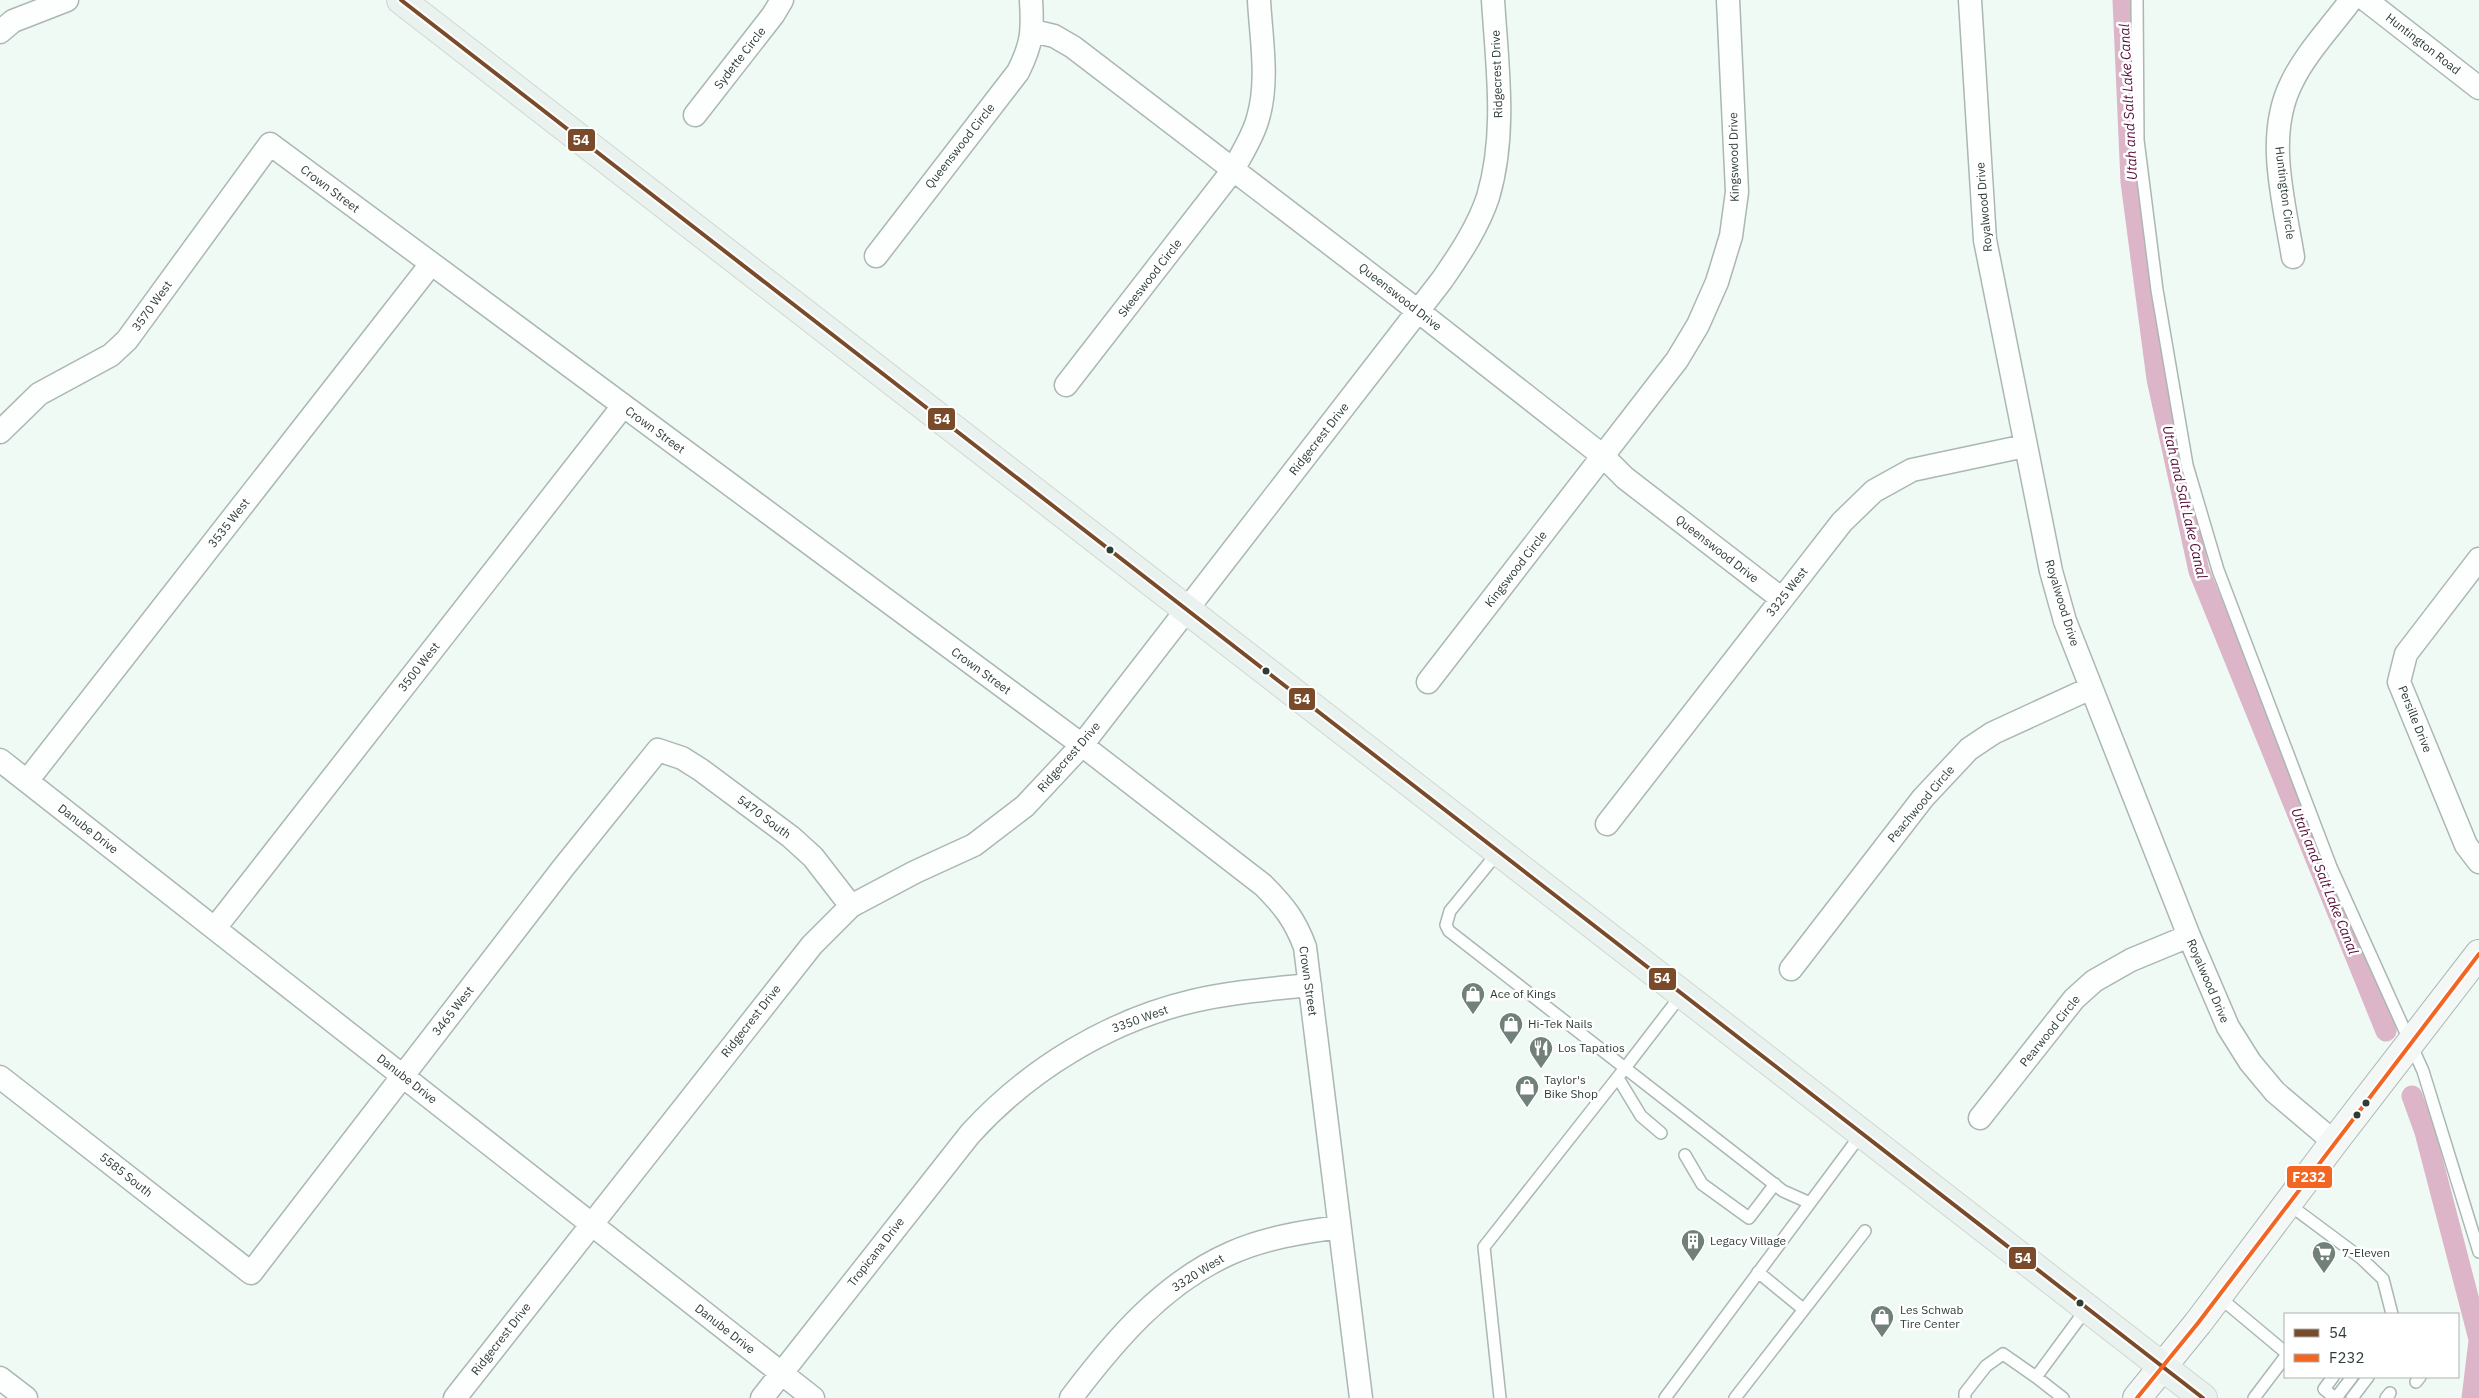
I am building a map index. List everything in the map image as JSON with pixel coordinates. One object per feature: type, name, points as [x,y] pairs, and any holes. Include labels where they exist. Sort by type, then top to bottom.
[{"type":"main road","points":[[401,0],[2203,1398]]},
{"type":"street","points":[[0,32],[13,21],[67,0]]},
{"type":"street","name":"Sydette Circle","points":[[695,115],[773,15],[782,0]]},
{"type":"street","points":[[1032,0],[1033,31]]},
{"type":"street","name":"Skeeswood Circle","points":[[1066,386],[1233,170],[1250,140],[1258,118],[1263,90],[1259,0]]},
{"type":"street","name":"Ridgecrest Drive","points":[[455,1398],[591,1223],[812,945],[851,906],[974,845],[1025,806],[1082,745],[1442,280],[1467,241],[1487,198],[1497,157],[1499,114],[1493,0]]},
{"type":"street","name":"Kingswood Drive","points":[[1603,456],[1677,360],[1698,325],[1718,282],[1731,236],[1737,192],[1728,0]]},
{"type":"street","name":"Royalwood Drive","points":[[1970,0],[1984,240],[2051,572],[2066,621],[2189,936],[2228,1027],[2250,1062],[2275,1092],[2334,1142]]},
{"type":"street","name":"Huntington Circle","points":[[2293,257],[2277,152],[2284,100],[2291,82],[2351,0]]},
{"type":"street","name":"Huntington Road","points":[[2366,0],[2479,88]]},
{"type":"street","name":"Queenswood Drive","points":[[1033,31],[1054,36],[1074,47],[1418,311],[1603,456],[1625,478],[1782,599]]},
{"type":"street","name":"Queenswood Circle","points":[[876,256],[1018,72],[1028,52],[1033,31]]},
{"type":"street","name":"Crown Street","points":[[270,144],[1082,745],[1264,885],[1286,908],[1297,927],[1305,947],[1361,1398]]},
{"type":"street","name":"3570 West","points":[[0,432],[39,394],[111,354],[127,340],[270,144]]},
{"type":"street","name":"3535 West","points":[[28,781],[431,264]]},
{"type":"street","name":"3500 West","points":[[214,928],[622,406]]},
{"type":"street","name":"3325 West","points":[[1607,824],[1842,522],[1874,491],[1912,470],[2025,446]]},
{"type":"street","name":"Kingswood Circle","points":[[1428,682],[1603,456]]},
{"type":"street","name":"Persille Drive","points":[[2479,559],[2406,654],[2399,682],[2466,845],[2479,862]]},
{"type":"street","name":"Peachwood Circle","points":[[1791,969],[1923,798],[1969,749],[1993,733],[2091,688]]},
{"type":"street","name":"5470 South","points":[[658,750],[682,758],[701,770],[792,837],[813,857],[851,906]]},
{"type":"street","name":"3465 West","points":[[251,1272],[563,868],[658,750]]},
{"type":"street","name":"Danube Drive","points":[[0,760],[813,1398]]},
{"type":"street","name":"Pearwood Circle","points":[[1980,1118],[2074,1000],[2094,981],[2131,960],[2189,936]]},
{"type":"street","points":[[2137,1398],[2218,1296],[2287,1203],[2479,954]]},
{"type":"street","name":"3350 West","points":[[992,1108],[1047,1065],[1106,1032],[1148,1014],[1192,1001],[1253,991],[1310,985]]},
{"type":"street","name":"5585 South","points":[[0,1077],[251,1272]]},
{"type":"street","name":"Tropicana Drive","points":[[762,1398],[919,1195],[992,1108]]},
{"type":"street","name":"3320 West","points":[[1071,1398],[1136,1320],[1182,1281],[1231,1253],[1285,1236],[1339,1227]]},
{"type":"street","points":[[0,1378],[26,1398]]},
{"type":"lane","points":[[2137,0],[2138,140],[2157,290],[2187,464],[2218,570],[2331,867],[2423,1071],[2439,1116],[2479,1252]]},
{"type":"lane","points":[[1499,852],[1450,911],[1446,925],[1449,931],[1622,1073],[1783,1191],[1810,1203]]},
{"type":"lane","points":[[1500,1398],[1484,1247],[1682,994]]},
{"type":"lane","points":[[1622,1073],[1641,1116],[1661,1133]]},
{"type":"lane","points":[[1665,1398],[1862,1133]]},
{"type":"lane","points":[[1685,1155],[1702,1184],[1749,1218],[1774,1184]]},
{"type":"lane","points":[[2287,1203],[2361,1258],[2383,1279],[2390,1313]]},
{"type":"lane","points":[[1735,1398],[1865,1231]]},
{"type":"lane","points":[[1758,1272],[1803,1309]]},
{"type":"lane","points":[[2218,1296],[2284,1351]]},
{"type":"lane","points":[[2036,1377],[2087,1308]]},
{"type":"lane","points":[[1962,1396],[1986,1366],[2003,1354],[2063,1398]]},
{"type":"lane","points":[[2254,1398],[2284,1358]]},
{"type":"lane","points":[[2332,1378],[2324,1389],[2336,1398],[2351,1378]]},
{"type":"lane","points":[[2352,1398],[2367,1378]]},
{"type":"waterway","name":"Utah and Salt Lake Canal","points":[[2123,0],[2131,182],[2157,379],[2199,571],[2386,1031]]},
{"type":"waterway","name":"Utah and Salt Lake Canal","points":[[2412,1096],[2425,1132],[2479,1339]]},
{"type":"waterway","name":"Utah and Salt Lake Canal","points":[[2472,1398],[2479,1341]]},
{"type":"transit line","name":"54","points":[[401,0],[2203,1398]]},
{"type":"transit line","name":"F232","points":[[2137,1398],[2198,1323],[2479,954]]},
{"type":"place","name":"Ace of Kings","points":[[1473,1015]]},
{"type":"place","name":"Hi-Tek Nails","points":[[1511,1045]]},
{"type":"place","name":"Los Tapatios","points":[[1541,1069]]},
{"type":"place","name":"Taylor's Bike Shop","points":[[1527,1108]]},
{"type":"place","name":"Legacy Village","points":[[1693,1262]]},
{"type":"place","name":"7-Eleven","points":[[2324,1274]]},
{"type":"place","name":"Les Schwab Tire Center","points":[[1882,1338]]}]
